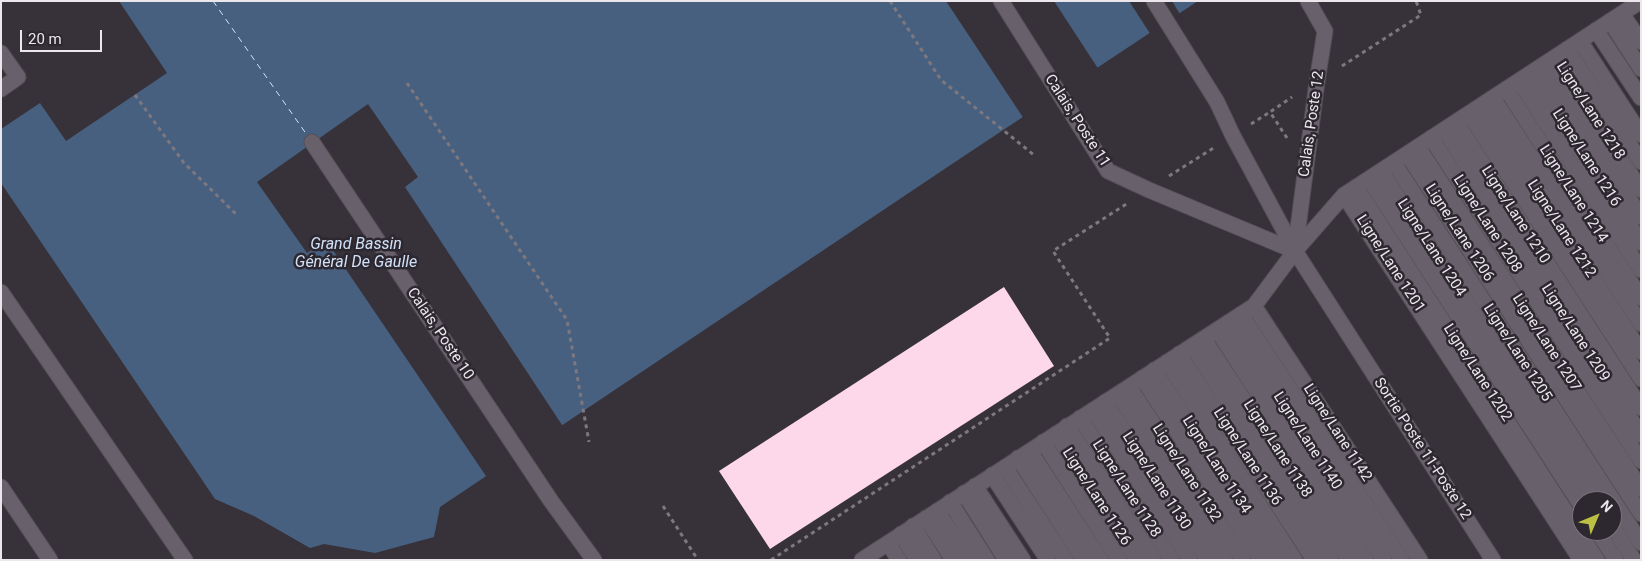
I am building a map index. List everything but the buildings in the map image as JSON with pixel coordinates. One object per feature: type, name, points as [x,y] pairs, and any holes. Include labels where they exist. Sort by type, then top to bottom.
[{"type":"lane","name":"Calais, Poste 11","points":[[1001,1],[1108,171],[1295,251]]},
{"type":"lane","name":"Sortie Poste 11-Poste 12","points":[[1154,1],[1217,102],[1233,136],[1295,251],[1493,560]]},
{"type":"lane","name":"Calais, Poste 12","points":[[1295,251],[1325,31],[1310,5]]},
{"type":"lane","points":[[863,560],[882,551],[907,530],[1254,306],[1295,251],[1369,179],[1596,30],[1630,12]]},
{"type":"lane","points":[[1630,12],[1641,42]]},
{"type":"lane","points":[[1630,12],[1641,69]]},
{"type":"lane","points":[[1596,30],[1641,98]]},
{"type":"lane","points":[[1,53],[18,77],[1,89]]},
{"type":"lane","points":[[1524,77],[1641,135]]},
{"type":"lane","points":[[1524,77],[1641,162]]},
{"type":"lane","points":[[1524,77],[1641,217]]},
{"type":"lane","points":[[1524,77],[1641,270]]},
{"type":"lane","points":[[1524,77],[1641,324]]},
{"type":"lane","points":[[1524,77],[1641,379]]},
{"type":"lane","name":"Ligne/Lane 1218","points":[[1524,77],[1641,190]]},
{"type":"lane","name":"Ligne/Lane 1216","points":[[1524,77],[1641,243]]},
{"type":"lane","name":"Ligne/Lane 1214","points":[[1524,77],[1641,298]]},
{"type":"lane","name":"Ligne/Lane 1212","points":[[1524,77],[1641,352]]},
{"type":"lane","name":"Ligne/Lane 1210","points":[[1444,130],[1641,408]]},
{"type":"lane","name":"Ligne/Lane 1209","points":[[1444,130],[1641,434]]},
{"type":"lane","name":"Ligne/Lane 1208","points":[[1444,130],[1641,461]]},
{"type":"lane","name":"Calais, Poste 10","points":[[312,142],[551,501],[594,560]]},
{"type":"lane","name":"Ligne/Lane 1207","points":[[1412,150],[1641,489]]},
{"type":"lane","name":"Ligne/Lane 1206","points":[[1412,150],[1641,514]]},
{"type":"lane","points":[[1369,179],[1572,492]]},
{"type":"lane","name":"Ligne/Lane 1204","points":[[1369,179],[1589,491]]},
{"type":"lane","name":"Ligne/Lane 1205","points":[[1369,179],[1641,543]]},
{"type":"lane","name":"Ligne/Lane 1201","points":[[1369,179],[1581,560]]},
{"type":"lane","name":"Ligne/Lane 1202","points":[[1369,179],[1597,560]]},
{"type":"lane","points":[[1,292],[185,560]]},
{"type":"lane","name":"Ligne/Lane 1142","points":[[1254,306],[1420,560]]},
{"type":"lane","points":[[1229,322],[1366,560]]},
{"type":"lane","points":[[1229,322],[1402,560]]},
{"type":"lane","name":"Ligne/Lane 1140","points":[[1229,322],[1384,560]]},
{"type":"lane","points":[[1173,358],[1260,560]]},
{"type":"lane","points":[[1173,358],[1295,560]]},
{"type":"lane","points":[[1173,358],[1331,560]]},
{"type":"lane","name":"Ligne/Lane 1134","points":[[1173,358],[1278,560]]},
{"type":"lane","name":"Ligne/Lane 1136","points":[[1173,358],[1314,560]]},
{"type":"lane","name":"Ligne/Lane 1138","points":[[1173,358],[1349,560]]},
{"type":"lane","points":[[1111,398],[1190,560]]},
{"type":"lane","points":[[1111,398],[1225,560]]},
{"type":"lane","name":"Ligne/Lane 1130","points":[[1111,398],[1208,560]]},
{"type":"lane","name":"Ligne/Lane 1132","points":[[1111,398],[1243,560]]},
{"type":"lane","name":"Ligne/Lane 1128","points":[[1080,418],[1172,560]]},
{"type":"lane","points":[[1055,434],[1119,560]]},
{"type":"lane","points":[[1055,434],[1154,560]]},
{"type":"lane","name":"Ligne/Lane 1126","points":[[1055,434],[1137,560]]},
{"type":"lane","points":[[1011,463],[1048,560]]},
{"type":"lane","points":[[1011,463],[1066,560]]},
{"type":"lane","points":[[1011,463],[1084,560]]},
{"type":"lane","points":[[1011,463],[1101,560]]},
{"type":"lane","points":[[1,488],[50,560]]},
{"type":"lane","points":[[969,490],[1006,560]]},
{"type":"lane","points":[[969,490],[1023,560]]},
{"type":"lane","points":[[938,510],[952,560]]},
{"type":"lane","points":[[938,510],[970,560]]},
{"type":"lane","points":[[938,510],[987,560]]},
{"type":"lane","points":[[907,530],[917,560]]},
{"type":"lane","points":[[907,530],[934,560]]},
{"type":"lane","points":[[1604,541],[1616,560]]},
{"type":"lane","points":[[1622,541],[1634,560]]},
{"type":"lane","points":[[882,551],[899,560]]},
{"type":"path","points":[[890,1],[941,80],[1034,155]]},
{"type":"path","points":[[1306,166],[1270,112],[1421,15],[1416,1]]},
{"type":"path","points":[[407,83],[567,320],[589,442]]},
{"type":"path","points":[[135,95],[184,164],[238,216]]},
{"type":"path","points":[[771,560],[1110,338],[1053,251]]},
{"type":"path","points":[[663,506],[698,560]]},
{"type":"water","name":"Grand Bassin Général De Gaulle","points":[[1,1],[1198,1],[440,507],[434,537],[375,553],[324,544],[310,548],[254,516],[215,499],[1,183]]},
{"type":"pier","points":[[1,1],[119,1],[167,73],[66,141],[40,103],[1,129]]},
{"type":"pier","points":[[946,1],[1054,1],[1099,70],[1024,119]]},
{"type":"pier","points":[[1129,1],[1172,1],[1181,16],[1151,35]]},
{"type":"pier","points":[[368,104],[418,177],[405,187],[564,428],[488,479],[326,240],[307,253],[257,182]]},
{"type":"ferry route","points":[[213,1],[307,135]]}]
